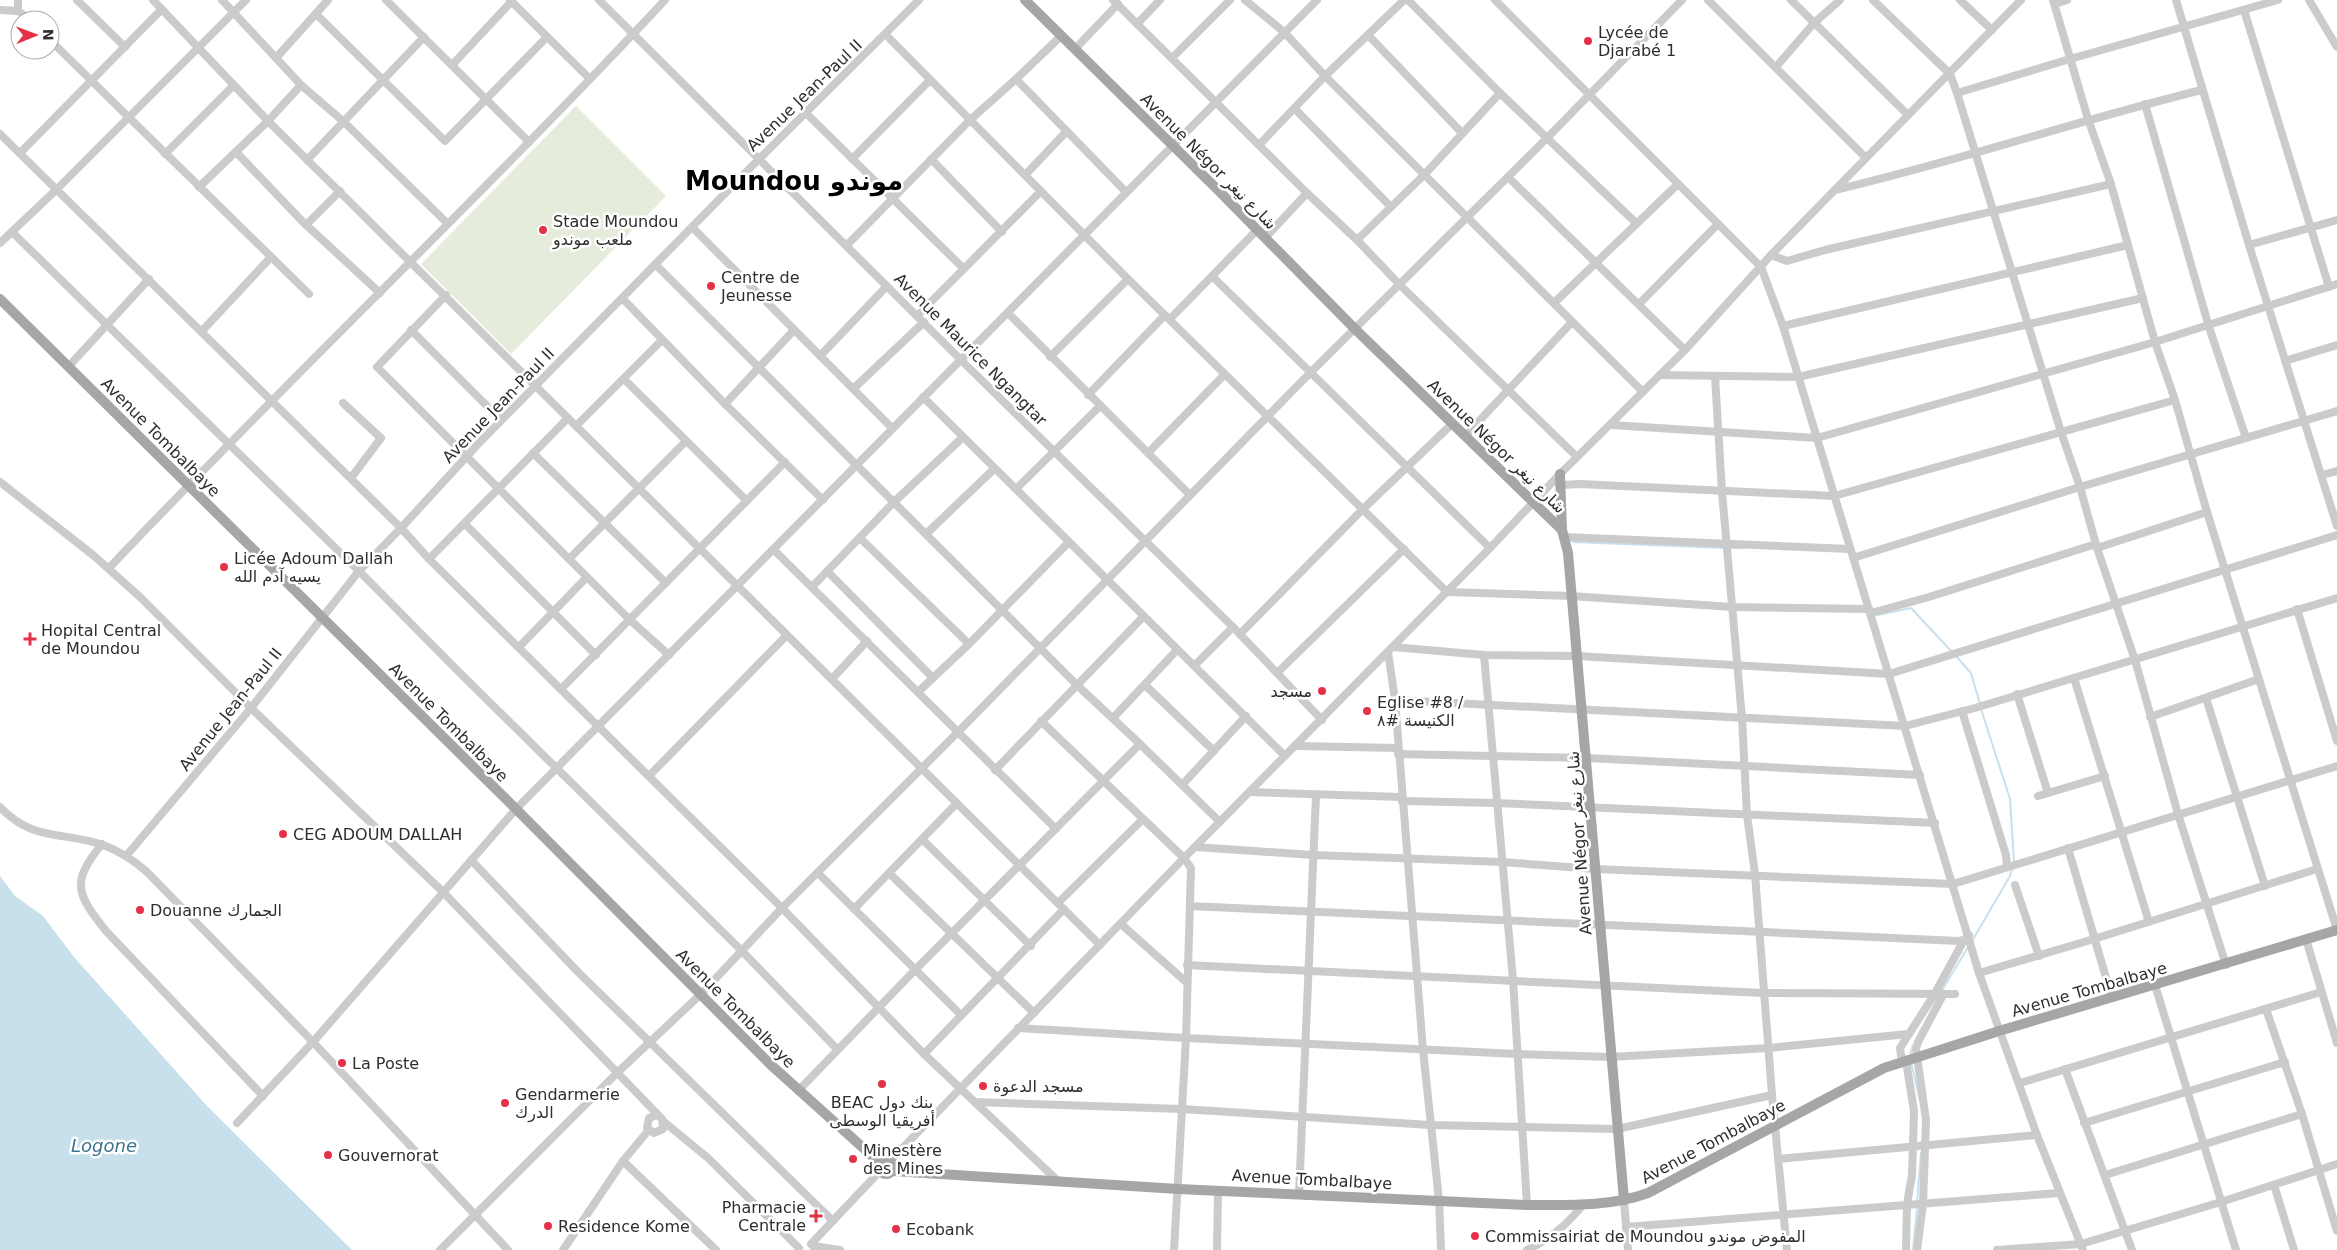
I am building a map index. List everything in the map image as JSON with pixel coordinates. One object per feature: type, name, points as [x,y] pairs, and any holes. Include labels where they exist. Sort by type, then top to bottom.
[{"type":"main road","name":"Avenue Négor شارع نيغر","points":[[1025,0],[1172,144],[1354,329],[1564,534],[1583,710],[1610,1056],[1624,1200]]},
{"type":"main road","name":"Avenue Tombalbaye","points":[[0,299],[516,809],[798,1091],[886,1167],[1178,1189],[1527,1205],[1583,1204],[1624,1200],[1648,1193],[1865,1078],[1906,1061],[1999,1031],[2226,965],[2337,930]]},
{"type":"main road","points":[[1560,474],[1564,534]]},
{"type":"street","points":[[77,0],[125,47]]},
{"type":"street","points":[[153,0],[307,160],[446,295],[1100,945]]},
{"type":"street","points":[[222,0],[301,85],[344,122],[448,224]]},
{"type":"street","points":[[0,243],[57,189],[246,0]]},
{"type":"street","points":[[276,58],[328,0]]},
{"type":"street","points":[[386,0],[453,64],[529,142]]},
{"type":"street","name":"Avenue Maurice Ngangtar","points":[[599,0],[1233,627],[1322,720]]},
{"type":"street","points":[[109,568],[187,485],[529,142],[665,0]]},
{"type":"street","name":"Avenue Jean-Paul II","points":[[126,855],[251,708],[359,571],[501,420],[919,0]]},
{"type":"street","points":[[1137,24],[1160,0]]},
{"type":"street","points":[[1172,58],[1230,0]]},
{"type":"street","points":[[1245,0],[1284,32],[1325,76],[1643,392]]},
{"type":"street","points":[[237,1123],[312,1042],[516,809],[1008,313],[1172,144],[1317,0]]},
{"type":"street","points":[[1259,145],[1325,76],[1369,36],[1404,0]]},
{"type":"street","points":[[1408,0],[1500,93],[1636,223]]},
{"type":"street","points":[[1495,0],[1761,267],[1783,326],[1935,823],[1967,937],[1973,949],[1999,1031],[2020,1083],[2037,1135],[2082,1247]]},
{"type":"street","points":[[440,1250],[618,1072],[700,994],[782,908],[958,732],[1190,495],[1270,417],[1310,373],[1547,138],[1682,0]]},
{"type":"street","points":[[1708,0],[1866,158]]},
{"type":"street","points":[[1791,0],[1907,114]]},
{"type":"street","points":[[1776,66],[1814,24],[1840,0]]},
{"type":"street","points":[[1873,0],[1950,74],[1957,93],[1977,152],[2011,272],[2029,324],[2060,432],[2080,487],[2096,546],[2134,660],[2178,814],[2226,965]]},
{"type":"street","points":[[1960,0],[1992,30]]},
{"type":"street","points":[[813,1247],[833,1221],[1018,1028],[1184,858],[1297,746],[1560,474],[1685,350],[1771,255],[1907,114],[1950,74],[2021,0]]},
{"type":"street","points":[[2068,0],[2054,2],[2070,59],[2088,119],[2111,184],[2155,342],[2175,400],[2207,512],[2337,930]]},
{"type":"street","points":[[2176,0],[2249,245],[2337,526]]},
{"type":"street","points":[[1957,93],[2278,0]]},
{"type":"street","points":[[2308,0],[2337,47]]},
{"type":"street","points":[[453,64],[510,1],[590,79]]},
{"type":"street","points":[[1075,49],[1115,2],[1307,193],[1357,240],[1400,285],[1577,457]]},
{"type":"street","points":[[20,153],[162,9]]},
{"type":"street","points":[[1611,425],[1817,438],[2155,342],[2333,285],[2311,228],[2244,10]]},
{"type":"street","points":[[316,14],[444,141],[547,37]]},
{"type":"street","points":[[886,34],[969,121],[1026,174],[1128,279],[1447,592],[1571,596],[1732,607],[1870,611],[1938,594],[2207,512]]},
{"type":"street","points":[[846,245],[969,121],[1061,36]]},
{"type":"street","points":[[1369,36],[1462,133]]},
{"type":"street","points":[[307,160],[424,37]]},
{"type":"street","points":[[60,50],[309,294]]},
{"type":"street","points":[[1016,79],[1126,192]]},
{"type":"street","points":[[852,159],[930,80]]},
{"type":"street","points":[[165,154],[234,85]]},
{"type":"street","points":[[199,187],[268,121],[301,85]]},
{"type":"street","points":[[1835,190],[1896,176],[2088,119],[2202,90]]},
{"type":"street","points":[[1357,240],[1424,175],[1500,93]]},
{"type":"street","points":[[2145,104],[2208,326],[2246,438]]},
{"type":"street","points":[[1295,109],[1391,207]]},
{"type":"street","points":[[806,113],[964,269]]},
{"type":"street","points":[[1026,174],[1067,131]]},
{"type":"street","points":[[0,134],[351,478],[429,559],[782,908],[959,1089],[1058,1181]]},
{"type":"street","points":[[236,152],[306,225],[380,293]]},
{"type":"street","points":[[930,159],[1002,232]]},
{"type":"street","points":[[1508,177],[1685,350]]},
{"type":"street","points":[[1554,303],[1678,184]]},
{"type":"street","points":[[1771,255],[1788,261],[1825,250],[2111,184]]},
{"type":"street","points":[[306,225],[340,191]]},
{"type":"street","points":[[917,316],[1041,191]]},
{"type":"street","points":[[1265,238],[1307,193]]},
{"type":"street","points":[[2249,245],[2337,220]]},
{"type":"street","points":[[1639,304],[1718,224]]},
{"type":"street","points":[[692,227],[892,428]]},
{"type":"street","points":[[1088,395],[1168,317],[1213,277],[1257,230]]},
{"type":"street","points":[[12,232],[359,571],[742,950],[837,1050]]},
{"type":"street","points":[[1783,326],[2128,245]]},
{"type":"street","points":[[202,331],[271,258]]},
{"type":"street","points":[[656,264],[1077,685],[1220,822]]},
{"type":"street","points":[[1213,277],[1406,468],[1490,548]]},
{"type":"street","points":[[68,366],[149,279]]},
{"type":"street","points":[[1050,357],[1128,279]]},
{"type":"street","points":[[820,356],[887,286]]},
{"type":"street","points":[[446,295],[377,367],[630,620],[669,655]]},
{"type":"street","points":[[622,298],[725,404],[823,500]]},
{"type":"street","points":[[1660,375],[1798,377],[2143,298]]},
{"type":"street","points":[[1008,313],[1190,495]]},
{"type":"street","points":[[853,390],[924,322]]},
{"type":"street","points":[[1465,436],[1572,322]]},
{"type":"street","points":[[412,330],[501,420]]},
{"type":"street","points":[[725,404],[794,330]]},
{"type":"street","points":[[576,426],[662,340]]},
{"type":"street","points":[[2285,361],[2337,345]]},
{"type":"street","points":[[1148,453],[1224,374]]},
{"type":"street","points":[[1715,376],[1722,492],[1742,718],[1747,815],[1755,874],[1772,1095],[1788,1250]]},
{"type":"street","points":[[624,379],[685,442],[747,501]]},
{"type":"street","points":[[923,397],[1143,618],[1195,666],[1285,756]]},
{"type":"street","points":[[1561,485],[1580,484],[1834,496],[2175,400]]},
{"type":"street","points":[[343,403],[381,438],[351,478]]},
{"type":"street","points":[[1016,489],[1100,406]]},
{"type":"street","points":[[1853,558],[2080,487],[2337,411]]},
{"type":"street","points":[[429,559],[568,418]]},
{"type":"street","points":[[1240,634],[1362,510],[1452,424]]},
{"type":"street","points":[[812,587],[894,502],[962,438]]},
{"type":"street","points":[[569,558],[685,442]]},
{"type":"street","points":[[533,453],[666,583]]},
{"type":"street","points":[[561,689],[785,462]]},
{"type":"street","points":[[926,534],[994,468]]},
{"type":"street","points":[[2322,475],[2337,471]]},
{"type":"street","points":[[0,482],[109,568],[251,708],[443,892],[663,1121],[708,1158],[799,1249],[804,1244],[840,1250]]},
{"type":"street","points":[[464,524],[596,655]]},
{"type":"street","points":[[1564,534],[1727,545],[1850,549]]},
{"type":"street","points":[[1390,650],[1484,655],[1577,656],[1889,674],[2337,535]]},
{"type":"street","points":[[860,538],[968,644]]},
{"type":"street","points":[[918,692],[1068,542]]},
{"type":"street","points":[[1277,673],[1404,549]]},
{"type":"street","points":[[774,550],[1056,829]]},
{"type":"street","points":[[827,571],[933,678]]},
{"type":"street","points":[[518,647],[587,577]]},
{"type":"street","points":[[1395,700],[1905,726],[1983,706],[2017,694],[2337,598]]},
{"type":"street","points":[[2297,609],[2337,741]]},
{"type":"street","points":[[995,770],[1143,618]]},
{"type":"street","points":[[1195,666],[1233,627]]},
{"type":"street","points":[[649,776],[787,635]]},
{"type":"street","points":[[832,679],[867,642]]},
{"type":"street","points":[[1113,718],[1178,650]]},
{"type":"street","points":[[1390,650],[1423,1050],[1439,1200],[1441,1250]]},
{"type":"street","points":[[1484,655],[1513,980],[1527,1205]]},
{"type":"street","points":[[2074,678],[2149,922]]},
{"type":"street","points":[[2150,717],[2259,679]]},
{"type":"street","points":[[1145,684],[1214,751]]},
{"type":"street","points":[[2017,694],[2048,793]]},
{"type":"street","points":[[2206,698],[2265,886]]},
{"type":"street","points":[[1962,712],[2008,867]]},
{"type":"street","points":[[1182,785],[1246,716]]},
{"type":"street","points":[[1041,721],[1184,858],[1191,868],[1186,982],[1186,1038],[1174,1250]]},
{"type":"street","points":[[798,1091],[915,970],[1140,744]]},
{"type":"street","points":[[1297,746],[1920,775]]},
{"type":"street","points":[[1195,847],[1313,855],[1502,862],[1595,869],[1755,874],[1953,884],[2337,766]]},
{"type":"street","points":[[2038,796],[2105,776]]},
{"type":"street","points":[[1250,792],[1935,823]]},
{"type":"street","points":[[1299,1194],[1307,970],[1316,795]]},
{"type":"street","points":[[854,909],[956,803]]},
{"type":"street","points":[[0,807],[8,816],[32,830],[102,844],[126,855],[153,878],[312,1042],[508,1250]]},
{"type":"street","points":[[1058,903],[1143,819]]},
{"type":"street","points":[[922,839],[1030,946]]},
{"type":"street","points":[[102,844],[82,871],[82,892],[90,910],[106,931],[263,1096]]},
{"type":"street","points":[[2068,848],[2112,998]]},
{"type":"street","points":[[471,860],[579,972],[833,1221]]},
{"type":"street","points":[[1980,973],[2317,869]]},
{"type":"street","points":[[818,873],[961,1015]]},
{"type":"street","points":[[889,873],[953,932],[1034,1013]]},
{"type":"street","points":[[2015,885],[2039,956]]},
{"type":"street","points":[[1190,906],[1600,926],[1967,937]]},
{"type":"street","points":[[924,1054],[1064,909]]},
{"type":"street","points":[[1121,924],[1186,982]]},
{"type":"street","points":[[1917,1250],[1922,1204],[1920,1145],[1906,1061],[1901,1056],[1900,1048],[1934,995],[1967,937]]},
{"type":"street","points":[[2306,939],[2337,1043]]},
{"type":"street","points":[[1187,965],[1513,980],[1605,987],[1764,993],[1955,994]]},
{"type":"street","points":[[2155,986],[2236,1250]]},
{"type":"street","points":[[2020,1083],[2321,992]]},
{"type":"street","points":[[1906,1250],[1908,1204],[1925,1110],[1917,1058],[1918,1042],[1944,994]]},
{"type":"street","points":[[2266,1008],[2302,1114],[2337,1231]]},
{"type":"street","points":[[1018,1028],[1423,1050],[1610,1056],[1769,1048],[1908,1034]]},
{"type":"street","points":[[2084,1123],[2186,1090],[2285,1062]]},
{"type":"street","points":[[2065,1069],[2132,1250]]},
{"type":"street","points":[[975,1102],[1182,1109],[1430,1125],[1617,1129],[1772,1095]]},
{"type":"street","points":[[2105,1176],[2302,1114]]},
{"type":"street","points":[[648,1131],[646,1121],[657,1115]]},
{"type":"street","points":[[648,1131],[654,1134],[659,1133],[664,1126],[663,1121]]},
{"type":"street","points":[[563,1250],[623,1162],[648,1131]]},
{"type":"street","points":[[1778,1159],[2037,1135]]},
{"type":"street","points":[[623,1162],[716,1250]]},
{"type":"street","points":[[1997,1250],[2082,1247],[2125,1231],[2337,1164]]},
{"type":"street","points":[[2274,1185],[2294,1250]]},
{"type":"street","points":[[1216,1250],[1218,1190]]},
{"type":"street","points":[[1626,1227],[2059,1193]]},
{"type":"street","name":"Avenue Négor شارع نيغر","points":[[1624,1200],[1628,1250]]},
{"type":"street","points":[[1531,1249],[1548,1240],[1566,1226],[1583,1204]]},
{"type":"green space","name":"Stade Moundou ملعب موندو","points":[[576,106],[666,196],[511,354],[421,264]]},
{"type":"water","name":"Logone","points":[[0,876],[15,896],[43,916],[74,957],[207,1106],[352,1250],[0,1250]]},
{"type":"waterway","points":[[1573,542],[1724,548]]},
{"type":"waterway","points":[[1728,548],[1744,548]]},
{"type":"waterway","points":[[1873,616],[1911,608],[1953,653]]},
{"type":"waterway","points":[[1956,656],[1971,673],[1980,704]]},
{"type":"waterway","points":[[1981,709],[2010,799],[2014,862]]},
{"type":"waterway","points":[[1972,941],[2010,876],[2012,869]]},
{"type":"waterway","points":[[1941,992],[1968,947]]},
{"type":"waterway","points":[[1910,1055],[1913,1045]]},
{"type":"waterway","points":[[1911,1062],[1920,1101]]},
{"type":"waterway","points":[[1917,1203],[1921,1153]]},
{"type":"waterway","points":[[1913,1250],[1917,1208]]},
{"type":"place","name":"Lycée de Djarabé 1","points":[[1588,41]]},
{"type":"place","name":"Stade Moundou ملعب موندو","points":[[543,230]]},
{"type":"place","name":"Centre de Jeunesse","points":[[711,286]]},
{"type":"place","name":"Licée Adoum Dallah يسيه آدم الله","points":[[224,567]]},
{"type":"place","name":"Hopital Central de Moundou","points":[[30,639]]},
{"type":"place","name":"مسجد","points":[[1322,691]]},
{"type":"place","name":"Eglise #8 / الكنيسة #٨","points":[[1367,711]]},
{"type":"place","name":"CEG ADOUM DALLAH","points":[[283,834]]},
{"type":"place","name":"Douanne الجمارك","points":[[140,910]]},
{"type":"place","name":"La Poste","points":[[342,1063]]},
{"type":"place","name":"BEAC بنك دول أفريقيا الوسطى","points":[[882,1084]]},
{"type":"place","name":"مسجد الدعوة","points":[[983,1086]]},
{"type":"place","name":"Gendarmerie الدرك","points":[[505,1103]]},
{"type":"place","name":"Gouvernorat","points":[[328,1155]]},
{"type":"place","name":"Minestère des Mines","points":[[853,1159]]},
{"type":"place","name":"Pharmacie Centrale","points":[[816,1216]]},
{"type":"place","name":"Residence Kome","points":[[548,1226]]},
{"type":"place","name":"Ecobank","points":[[896,1229]]},
{"type":"place","name":"Commissairiat de Moundou المفوض موندو","points":[[1475,1236]]},
{"type":"district","name":"Moundou موندو","points":[[794,181]]}]
